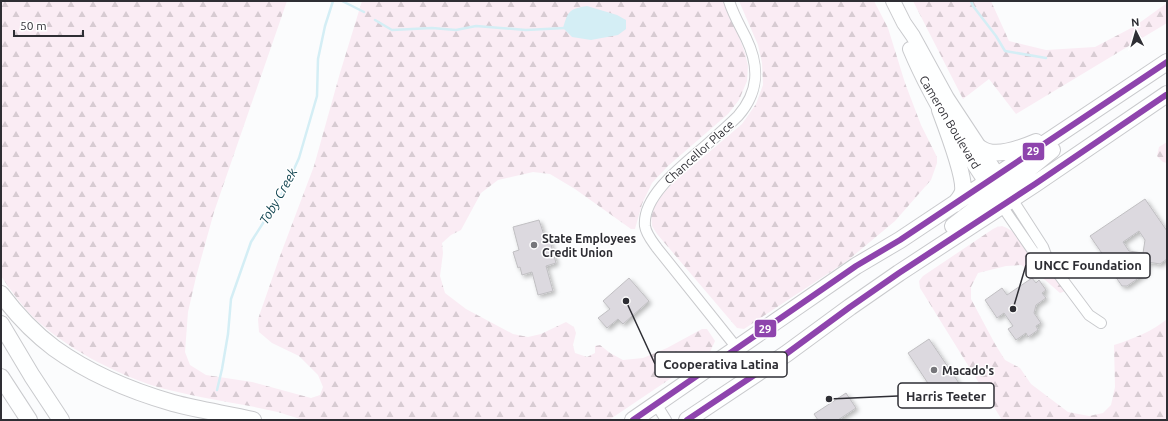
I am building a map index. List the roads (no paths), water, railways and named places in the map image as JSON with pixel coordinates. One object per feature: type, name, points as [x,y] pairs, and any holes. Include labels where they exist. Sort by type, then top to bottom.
[{"type":"main road","points":[[980,148],[991,153],[1010,150],[1033,143],[1074,124],[1167,62]]},
{"type":"main road","points":[[688,420],[786,354],[899,273],[917,254],[1000,191],[1120,94]]},
{"type":"main road","points":[[633,420],[856,266],[900,240],[955,204],[1000,191],[1167,94]]},
{"type":"main road","points":[[940,110],[960,169],[963,184],[961,196],[955,204]]},
{"type":"main road","points":[[1000,191],[1074,124]]},
{"type":"main road","points":[[1,294],[32,328],[54,348],[113,382],[173,403],[253,420]]},
{"type":"main road","points":[[1,324],[32,376],[61,420]]},
{"type":"main road","points":[[1,377],[29,420]]},
{"type":"street","name":"Chancellor Place","points":[[729,1],[733,13],[749,45],[755,64],[755,83],[752,96],[744,110],[738,116],[663,184],[649,206],[645,224],[646,231],[655,245],[737,348]]},
{"type":"street","name":"Cameron Boulevard","points":[[893,1],[947,98],[980,148],[1000,191]]},
{"type":"street","name":"Cameron Boulevard","points":[[904,23],[906,38],[920,71],[940,110],[957,138],[1000,191]]},
{"type":"street","points":[[1000,191],[1042,247],[1048,260],[1089,315],[1097,322],[1101,323]]},
{"type":"street","points":[[656,404],[666,420]]},
{"type":"water","points":[[587,6],[617,15],[626,20],[626,29],[618,35],[591,40],[572,37],[563,28],[566,18],[570,12],[576,8]]},
{"type":"waterway","name":"Toby Creek","points":[[217,390],[228,334],[231,299],[251,242],[286,187],[299,158],[317,96],[318,59],[325,26],[333,1]]},
{"type":"waterway","points":[[342,1],[364,12]]},
{"type":"waterway","points":[[971,1],[1005,51],[1046,58]]},
{"type":"waterway","points":[[375,20],[392,30],[432,28],[456,30],[476,26],[526,30],[565,28]]},
{"type":"place","name":"State Employees Credit Union","points":[[534,245]]},
{"type":"place","name":"Cooperativa Latina","points":[[626,301]]},
{"type":"place","name":"UNCC Foundation","points":[[1013,309]]},
{"type":"place","name":"Macado's","points":[[934,370]]},
{"type":"place","name":"Harris Teeter","points":[[829,399]]}]
